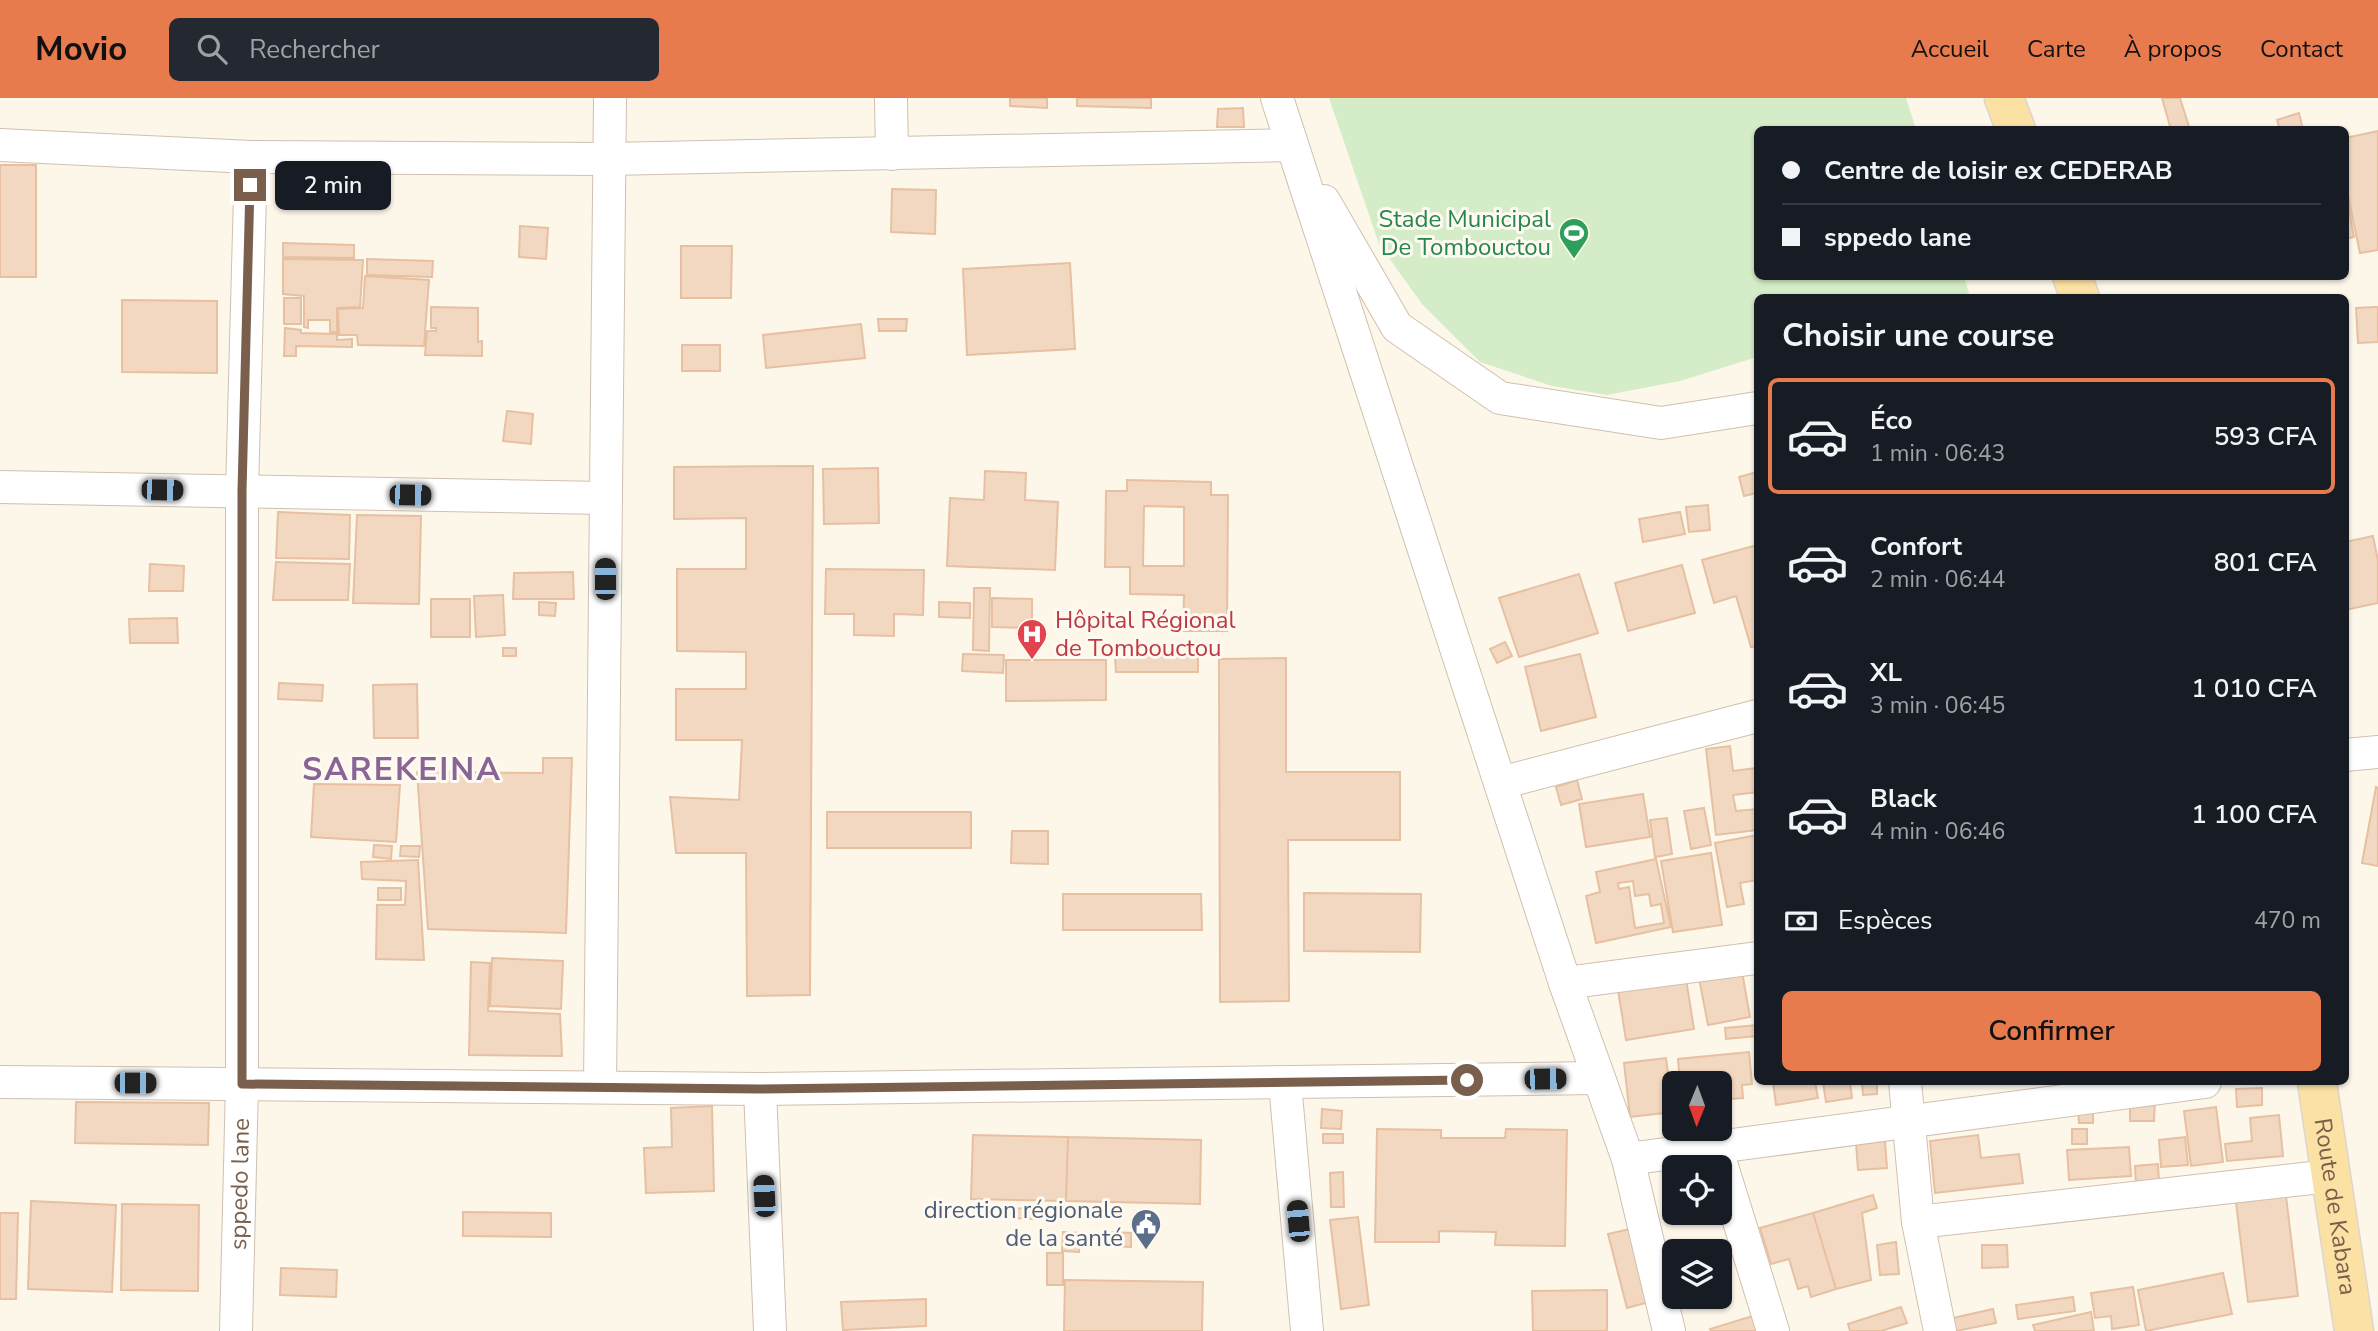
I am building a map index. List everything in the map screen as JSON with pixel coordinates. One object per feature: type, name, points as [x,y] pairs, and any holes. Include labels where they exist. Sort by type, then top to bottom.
[{"type":"main road","points":[[2004,98],[2014,126]]},
{"type":"main road","name":"Route de Kabara","points":[[2317,1085],[2354,1331]]},
{"type":"street","points":[[600,1087],[610,98]]},
{"type":"street","points":[[891,98],[891,153]]},
{"type":"street","points":[[1277,98],[1565,983],[1597,1079],[1628,1159],[1669,1331]]},
{"type":"street","points":[[0,145],[251,157],[609,159],[1292,145]]},
{"type":"street","points":[[1292,145],[1397,327],[1500,398],[1661,423],[1754,408]]},
{"type":"street","name":"sppedo lane","points":[[236,1331],[242,1084],[242,491],[251,157]]},
{"type":"street","points":[[0,486],[606,498]]},
{"type":"street","points":[[1500,783],[1754,717]]},
{"type":"street","points":[[2349,755],[2378,752]]},
{"type":"street","points":[[1565,983],[1754,958]]},
{"type":"street","points":[[0,1082],[760,1089],[1597,1079]]},
{"type":"street","points":[[1285,1083],[1307,1331]]},
{"type":"street","points":[[1905,1085],[1918,1222],[1940,1331]]},
{"type":"street","points":[[1628,1159],[2183,1085]]},
{"type":"street","points":[[760,1089],[770,1331]]},
{"type":"street","points":[[1716,1147],[1773,1331]]},
{"type":"street","points":[[1918,1222],[2330,1176]]},
{"type":"green space","name":"Stade Municipal De Tombouctou","points":[[1329,98],[1906,98],[1915,126],[1754,126],[1754,280],[1965,280],[1969,293],[1754,294],[1754,358],[1680,381],[1607,395],[1552,386],[1480,362],[1422,304],[1379,244]]},
{"type":"building","points":[[1010,98],[1047,98],[1047,108],[1010,106]]},
{"type":"building","points":[[1077,98],[1151,98],[1151,108],[1077,106]]},
{"type":"building","points":[[2162,98],[2180,98],[2189,126],[2170,126]]},
{"type":"building","points":[[1243,108],[1244,127],[1217,127],[1218,109]]},
{"type":"building","points":[[2299,113],[2302,126],[2279,126],[2277,120]]},
{"type":"building","points":[[2378,131],[2378,250],[2360,253],[2349,200],[2349,137]]},
{"type":"building","points":[[0,165],[36,165],[36,277],[0,277]]},
{"type":"building","points":[[892,189],[936,190],[935,234],[891,232]]},
{"type":"building","points":[[2349,210],[2354,237],[2349,238]]},
{"type":"building","points":[[520,226],[548,228],[546,259],[519,257]]},
{"type":"building","points":[[283,243],[354,245],[354,258],[283,257]]},
{"type":"building","points":[[681,246],[732,246],[731,298],[681,298]]},
{"type":"building","points":[[283,259],[363,260],[360,307],[337,308],[337,332],[330,332],[330,320],[308,320],[308,328],[304,327],[304,296],[283,294]]},
{"type":"building","points":[[367,259],[433,261],[432,277],[367,275]]},
{"type":"building","points":[[1070,263],[1075,349],[967,355],[963,269]]},
{"type":"building","points":[[365,276],[429,280],[424,346],[358,345],[357,335],[339,335],[338,309],[363,308]]},
{"type":"building","points":[[284,298],[301,298],[301,324],[284,324]]},
{"type":"building","points":[[122,300],[217,301],[217,373],[122,372]]},
{"type":"building","points":[[431,307],[478,308],[478,342],[482,341],[482,356],[425,355],[427,331],[436,331],[436,328],[431,328]]},
{"type":"building","points":[[2378,307],[2378,342],[2358,343],[2356,308]]},
{"type":"building","points":[[878,319],[907,319],[906,331],[879,331]]},
{"type":"building","points":[[861,324],[865,358],[766,368],[763,335]]},
{"type":"building","points":[[285,328],[301,330],[301,333],[337,334],[337,340],[352,339],[352,347],[296,346],[296,356],[284,356]]},
{"type":"building","points":[[682,345],[720,345],[720,371],[682,371]]},
{"type":"building","points":[[507,411],[533,414],[531,444],[503,441]]},
{"type":"building","points":[[813,466],[810,995],[747,996],[746,853],[676,853],[670,797],[739,800],[742,740],[676,740],[676,689],[746,689],[746,652],[677,651],[677,569],[746,569],[746,518],[674,519],[674,467]]},
{"type":"building","points":[[878,468],[879,523],[824,524],[823,469]]},
{"type":"building","points":[[985,471],[1026,473],[1025,500],[1058,502],[1055,570],[947,566],[950,498],[984,500]]},
{"type":"building","points":[[1754,473],[1754,494],[1744,496],[1739,477]]},
{"type":"building","points":[[1127,480],[1211,482],[1211,495],[1228,495],[1227,631],[1183,631],[1184,595],[1130,594],[1130,567],[1105,567],[1106,491],[1127,491]],"holes":[[[1144,506],[1184,507],[1184,566],[1143,566]]]},
{"type":"building","points":[[1708,505],[1710,530],[1689,532],[1686,507]]},
{"type":"building","points":[[278,512],[350,515],[349,559],[276,558]]},
{"type":"building","points":[[1680,512],[1685,534],[1643,542],[1639,519]]},
{"type":"building","points":[[357,515],[421,516],[419,604],[353,603]]},
{"type":"building","points":[[2373,536],[2378,561],[2378,603],[2349,609],[2349,541]]},
{"type":"building","points":[[1754,546],[1754,646],[1751,647],[1736,596],[1714,603],[1702,560]]},
{"type":"building","points":[[276,562],[350,564],[348,600],[273,600]]},
{"type":"building","points":[[150,564],[184,566],[183,591],[149,591]]},
{"type":"building","points":[[1682,565],[1695,613],[1628,631],[1615,583]]},
{"type":"building","points":[[826,569],[924,570],[923,615],[894,614],[894,636],[854,635],[854,614],[825,614]]},
{"type":"building","points":[[573,572],[574,599],[513,599],[514,573]]},
{"type":"building","points":[[1579,574],[1598,633],[1519,657],[1499,598]]},
{"type":"building","points":[[974,588],[990,588],[989,651],[973,650]]},
{"type":"building","points":[[503,595],[505,635],[476,637],[474,596]]},
{"type":"building","points":[[992,598],[1032,599],[1032,628],[992,627]]},
{"type":"building","points":[[431,599],[470,599],[470,637],[431,637]]},
{"type":"building","points":[[539,602],[556,603],[555,616],[539,615]]},
{"type":"building","points":[[939,602],[970,603],[970,618],[939,617]]},
{"type":"building","points":[[177,618],[178,643],[130,643],[129,619]]},
{"type":"building","points":[[1505,642],[1512,656],[1497,663],[1490,649]]},
{"type":"building","points":[[503,648],[516,648],[516,656],[503,656]]},
{"type":"building","points":[[963,654],[1004,655],[1003,673],[962,671]]},
{"type":"building","points":[[1580,654],[1596,717],[1541,731],[1525,667]]},
{"type":"building","points":[[1115,656],[1198,657],[1198,672],[1116,672]]},
{"type":"building","points":[[1286,658],[1286,772],[1400,772],[1400,840],[1288,840],[1289,1001],[1220,1002],[1219,659]]},
{"type":"building","points":[[1006,660],[1106,660],[1106,700],[1006,701]]},
{"type":"building","points":[[279,683],[323,685],[322,701],[278,699]]},
{"type":"building","points":[[417,684],[418,738],[374,738],[373,685]]},
{"type":"building","points":[[1730,746],[1733,771],[1754,768],[1754,792],[1733,795],[1736,811],[1754,809],[1754,830],[1716,835],[1706,749]]},
{"type":"building","points":[[543,758],[572,758],[566,933],[428,929],[417,772],[543,773]]},
{"type":"building","points":[[1577,780],[1582,799],[1561,805],[1556,787]]},
{"type":"building","points":[[314,784],[400,785],[396,842],[311,837]]},
{"type":"building","points":[[2376,787],[2378,788],[2378,866],[2362,863]]},
{"type":"building","points":[[1643,794],[1650,837],[1586,847],[1579,804]]},
{"type":"building","points":[[1704,808],[1711,845],[1691,849],[1684,811]]},
{"type":"building","points":[[827,812],[971,812],[971,848],[827,848]]},
{"type":"building","points":[[1667,818],[1672,854],[1655,857],[1650,820]]},
{"type":"building","points":[[1012,831],[1048,831],[1048,864],[1011,863]]},
{"type":"building","points":[[1754,836],[1754,881],[1740,883],[1744,904],[1727,907],[1715,843]]},
{"type":"building","points":[[374,845],[392,846],[391,859],[373,857]]},
{"type":"building","points":[[401,846],[420,846],[419,857],[400,856]]},
{"type":"building","points":[[1711,853],[1722,925],[1673,932],[1661,861]]},
{"type":"building","points":[[1656,859],[1671,927],[1596,943],[1586,896],[1600,892],[1596,872]],"holes":[[[1633,881],[1635,896],[1649,894],[1651,906],[1661,904],[1664,923],[1635,928],[1629,887],[1619,889],[1618,883]]]},
{"type":"building","points":[[418,860],[424,960],[376,959],[377,905],[405,905],[406,881],[362,879],[361,862]]},
{"type":"building","points":[[378,888],[401,888],[401,900],[378,900]]},
{"type":"building","points":[[1304,893],[1421,894],[1420,952],[1304,951]]},
{"type":"building","points":[[1063,894],[1201,894],[1202,930],[1063,930]]},
{"type":"building","points":[[492,958],[563,961],[561,1009],[490,1006]]},
{"type":"building","points":[[471,962],[490,963],[488,1011],[560,1014],[562,1056],[469,1055]]},
{"type":"building","points":[[1741,966],[1750,1017],[1708,1025],[1698,973]]},
{"type":"building","points":[[1686,979],[1694,1029],[1626,1040],[1618,990]]},
{"type":"building","points":[[1754,1025],[1754,1036],[1726,1039],[1725,1028]]},
{"type":"building","points":[[1749,1052],[1752,1084],[1742,1085],[1743,1098],[1732,1099],[1732,1071],[1679,1071],[1678,1059]]},
{"type":"building","points":[[1666,1058],[1668,1071],[1662,1071],[1662,1113],[1630,1117],[1624,1063]]},
{"type":"building","points":[[1773,1085],[1816,1085],[1818,1098],[1776,1105]]},
{"type":"building","points":[[1823,1085],[1850,1085],[1852,1098],[1826,1102]]},
{"type":"building","points":[[1862,1085],[1877,1085],[1877,1094],[1863,1095]]},
{"type":"building","points":[[2262,1088],[2262,1105],[2237,1107],[2236,1089]]},
{"type":"building","points":[[2130,1098],[2155,1099],[2154,1121],[2130,1121]]},
{"type":"building","points":[[76,1102],[209,1103],[208,1145],[75,1143]]},
{"type":"building","points":[[712,1106],[714,1191],[646,1193],[644,1148],[672,1147],[671,1108]]},
{"type":"building","points":[[2216,1107],[2223,1162],[2191,1166],[2184,1111]]},
{"type":"building","points":[[2078,1108],[2093,1108],[2093,1123],[2079,1123]]},
{"type":"building","points":[[1322,1109],[1342,1111],[1341,1129],[1321,1128]]},
{"type":"building","points":[[2279,1115],[2283,1156],[2227,1161],[2225,1144],[2252,1141],[2250,1118]]},
{"type":"building","points":[[1377,1129],[1441,1130],[1441,1138],[1505,1138],[1506,1129],[1567,1130],[1565,1246],[1495,1245],[1496,1232],[1439,1231],[1439,1242],[1375,1242]]},
{"type":"building","points":[[2072,1129],[2087,1129],[2087,1144],[2072,1144]]},
{"type":"building","points":[[1323,1134],[1343,1134],[1343,1143],[1323,1143]]},
{"type":"building","points":[[973,1135],[1068,1137],[1066,1201],[971,1199]]},
{"type":"building","points":[[1978,1135],[1981,1158],[2019,1154],[2023,1183],[1935,1193],[1930,1141]]},
{"type":"building","points":[[1068,1137],[1201,1140],[1200,1204],[1066,1201]]},
{"type":"building","points":[[2185,1137],[2188,1165],[2161,1167],[2159,1140]]},
{"type":"building","points":[[1885,1141],[1887,1168],[1858,1170],[1856,1143]]},
{"type":"building","points":[[2129,1147],[2131,1176],[2069,1180],[2067,1150]]},
{"type":"building","points":[[2158,1164],[2159,1183],[2136,1185],[2135,1166]]},
{"type":"building","points":[[1343,1172],[1344,1207],[1331,1207],[1330,1173]]},
{"type":"building","points":[[1873,1195],[1877,1208],[1862,1213],[1871,1280],[1836,1289],[1813,1213]]},
{"type":"building","points":[[2286,1196],[2298,1296],[2248,1302],[2236,1202]]},
{"type":"building","points":[[31,1201],[116,1205],[112,1292],[28,1289]]},
{"type":"building","points":[[122,1204],[199,1205],[198,1291],[121,1290]]},
{"type":"building","points":[[1011,1208],[1035,1209],[1035,1219],[1011,1218]]},
{"type":"building","points":[[463,1212],[551,1213],[551,1237],[463,1236]]},
{"type":"building","points":[[0,1213],[18,1213],[16,1299],[0,1299]]},
{"type":"building","points":[[1813,1213],[1836,1289],[1811,1297],[1808,1286],[1798,1289],[1789,1259],[1771,1264],[1760,1228]]},
{"type":"building","points":[[1358,1217],[1369,1305],[1341,1309],[1330,1220]]},
{"type":"building","points":[[1630,1229],[1649,1302],[1627,1308],[1608,1234]]},
{"type":"building","points":[[1063,1232],[1080,1233],[1079,1252],[1062,1251]]},
{"type":"building","points":[[1112,1232],[1131,1233],[1131,1247],[1112,1246]]},
{"type":"building","points":[[1896,1242],[1899,1274],[1880,1275],[1877,1245]]},
{"type":"building","points":[[1982,1245],[2007,1245],[2008,1267],[1982,1268]]},
{"type":"building","points":[[1047,1253],[1063,1253],[1063,1285],[1047,1285]]},
{"type":"building","points":[[281,1268],[337,1270],[336,1297],[280,1295]]},
{"type":"building","points":[[2223,1273],[2232,1314],[2146,1331],[2138,1290]]},
{"type":"building","points":[[1065,1280],[1203,1282],[1202,1331],[1064,1331]]},
{"type":"building","points":[[2133,1287],[2139,1325],[2112,1329],[2111,1316],[2095,1318],[2091,1293]]},
{"type":"building","points":[[1607,1290],[1607,1331],[1533,1331],[1532,1291]]},
{"type":"building","points":[[2073,1297],[2075,1311],[2018,1319],[2016,1305]]},
{"type":"building","points":[[926,1299],[926,1326],[843,1330],[841,1302]]},
{"type":"building","points":[[1901,1307],[1907,1323],[1881,1331],[1850,1331],[1848,1324]]},
{"type":"building","points":[[1993,1309],[1996,1323],[1956,1331],[1953,1318]]},
{"type":"building","points":[[2091,1312],[2094,1331],[2035,1331],[2033,1325]]},
{"type":"building","points":[[1759,1314],[1765,1331],[1710,1329]]},
{"type":"place","name":"Stade Municipal De Tombouctou","points":[[1574,260]]},
{"type":"place","name":"Hôpital Régional de Tombouctou","points":[[1032,661]]},
{"type":"place","name":"direction régionale de la santé","points":[[1146,1251]]},
{"type":"district","name":"SAREKEINA","points":[[402,769]]},
{"type":"route","points":[[250,185],[242,491],[242,1084],[760,1089],[1467,1080]]}]
